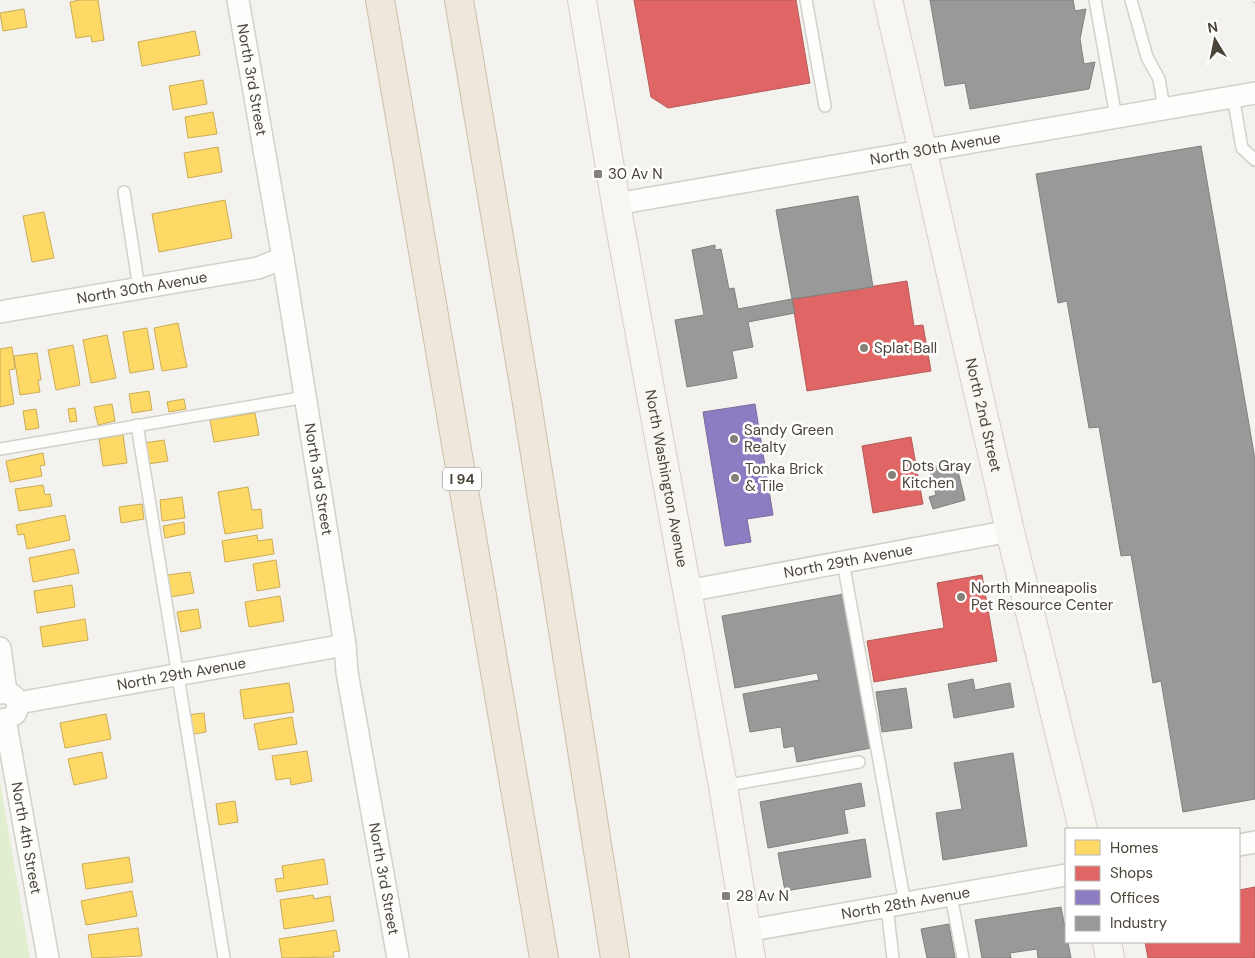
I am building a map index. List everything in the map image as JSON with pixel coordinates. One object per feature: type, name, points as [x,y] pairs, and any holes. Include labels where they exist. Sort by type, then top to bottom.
[{"type":"highway","name":"I 94","points":[[380,0],[544,958]]},
{"type":"highway","points":[[459,0],[526,398],[606,909],[616,958]]},
{"type":"street","name":"North 3rd Street","points":[[238,0],[306,397],[345,645],[347,672],[398,958]]},
{"type":"street","name":"North Washington Avenue","points":[[582,0],[616,204],[723,786],[751,958]]},
{"type":"street","name":"North 2nd Street","points":[[888,0],[924,149],[1010,531],[1083,828]]},
{"type":"street","name":"North 30th Avenue","points":[[616,204],[1255,93]]},
{"type":"street","name":"North 30th Avenue","points":[[0,312],[258,268],[283,258]]},
{"type":"street","name":"North 29th Avenue","points":[[687,591],[1010,531]]},
{"type":"street","name":"North 29th Avenue","points":[[6,705],[345,645]]},
{"type":"street","name":"North 4th Street","points":[[0,648],[6,705],[48,958]]},
{"type":"street","points":[[1240,845],[1255,842]]},
{"type":"street","name":"North 28th Avenue","points":[[746,931],[1065,875]]},
{"type":"street","points":[[1107,943],[1110,958]]},
{"type":"lane","points":[[806,0],[826,106]]},
{"type":"lane","points":[[1095,0],[1116,117]]},
{"type":"lane","points":[[1131,0],[1147,57],[1159,80],[1164,108]]},
{"type":"lane","points":[[1232,96],[1242,148],[1255,160]]},
{"type":"lane","points":[[124,192],[140,288]]},
{"type":"lane","points":[[0,449],[306,397]]},
{"type":"lane","points":[[137,425],[224,958]]},
{"type":"lane","points":[[843,562],[896,905],[893,958]]},
{"type":"lane","points":[[723,786],[859,762]]},
{"type":"lane","points":[[951,896],[963,958]]},
{"type":"green space","points":[[0,781],[30,958],[0,958]]},
{"type":"building: Homes","points":[[98,0],[104,40],[92,42],[91,36],[76,38],[70,2]]},
{"type":"building: Homes","points":[[24,9],[27,27],[3,31],[0,13]]},
{"type":"building: Homes","points":[[195,31],[200,55],[142,66],[138,42]]},
{"type":"building: Homes","points":[[203,80],[207,104],[173,110],[169,86]]},
{"type":"building: Homes","points":[[213,112],[217,134],[188,138],[185,117]]},
{"type":"building: Homes","points":[[218,147],[222,172],[188,178],[184,153]]},
{"type":"building: Homes","points":[[225,200],[232,238],[159,252],[152,214]]},
{"type":"building: Homes","points":[[44,212],[54,258],[32,262],[23,216]]},
{"type":"building: Homes","points":[[178,323],[187,367],[162,371],[154,328]]},
{"type":"building: Homes","points":[[147,328],[154,369],[130,373],[123,332]]},
{"type":"building: Homes","points":[[107,335],[116,378],[91,383],[83,340]]},
{"type":"building: Homes","points":[[73,345],[80,385],[56,390],[48,350]]},
{"type":"building: Homes","points":[[12,347],[15,369],[9,370],[14,404],[0,407],[0,349]]},
{"type":"building: Homes","points":[[37,353],[41,380],[38,380],[40,392],[20,395],[14,356]]},
{"type":"building: Homes","points":[[149,391],[152,410],[132,413],[129,394]]},
{"type":"building: Homes","points":[[184,399],[186,409],[169,412],[167,402]]},
{"type":"building: Homes","points":[[112,404],[115,421],[98,425],[94,407]]},
{"type":"building: Homes","points":[[75,408],[77,421],[70,422],[68,409]]},
{"type":"building: Homes","points":[[36,409],[39,428],[26,430],[23,411]]},
{"type":"building: Homes","points":[[255,413],[259,435],[214,442],[210,420]]},
{"type":"building: Homes","points":[[123,435],[127,463],[103,466],[99,439]]},
{"type":"building: Homes","points":[[164,440],[168,461],[148,464],[144,443]]},
{"type":"building: Homes","points":[[43,453],[45,465],[40,466],[42,476],[10,482],[6,461]]},
{"type":"building: Homes","points":[[43,485],[45,495],[50,494],[52,506],[19,511],[15,489]]},
{"type":"building: Homes","points":[[248,487],[252,510],[261,509],[263,528],[225,534],[218,492]]},
{"type":"building: Homes","points":[[182,497],[185,518],[162,521],[160,500]]},
{"type":"building: Homes","points":[[142,504],[144,519],[121,523],[119,507]]},
{"type":"building: Homes","points":[[65,515],[70,540],[27,549],[24,534],[18,535],[16,525]]},
{"type":"building: Homes","points":[[184,522],[185,534],[165,538],[163,526]]},
{"type":"building: Homes","points":[[257,535],[258,541],[272,539],[274,554],[225,562],[222,541]]},
{"type":"building: Homes","points":[[74,549],[79,573],[33,582],[29,558]]},
{"type":"building: Homes","points":[[276,560],[280,587],[257,591],[253,564]]},
{"type":"building: Homes","points":[[190,572],[194,593],[170,597],[167,575]]},
{"type":"building: Homes","points":[[72,585],[75,607],[37,613],[34,591]]},
{"type":"building: Homes","points":[[280,596],[284,621],[249,627],[245,602]]},
{"type":"building: Homes","points":[[198,609],[201,628],[181,632],[177,612]]},
{"type":"building: Homes","points":[[85,619],[88,640],[43,647],[40,627]]},
{"type":"building: Homes","points":[[289,683],[294,712],[244,719],[240,690]]},
{"type":"building: Homes","points":[[204,713],[206,732],[189,735],[186,715]]},
{"type":"building: Homes","points":[[106,714],[111,739],[65,748],[60,723]]},
{"type":"building: Homes","points":[[292,717],[297,744],[259,750],[254,724]]},
{"type":"building: Homes","points":[[307,751],[312,781],[291,785],[290,778],[276,780],[272,756]]},
{"type":"building: Homes","points":[[102,752],[107,778],[74,785],[68,759]]},
{"type":"building: Homes","points":[[235,801],[238,822],[219,825],[216,804]]},
{"type":"building: Homes","points":[[129,857],[133,882],[86,889],[82,864]]},
{"type":"building: Homes","points":[[324,859],[328,884],[277,892],[275,879],[284,878],[282,866]]},
{"type":"building: Homes","points":[[132,891],[137,916],[86,925],[81,901]]},
{"type":"building: Homes","points":[[313,895],[314,899],[330,896],[334,921],[284,929],[280,900]]},
{"type":"building: Homes","points":[[138,928],[142,956],[92,958],[88,935]]},
{"type":"building: Homes","points":[[336,930],[340,951],[333,952],[334,957],[282,958],[279,939]]},
{"type":"building: Shops","points":[[634,0],[796,0],[810,83],[668,108],[651,97]]},
{"type":"building: Shops","name":"Splat Ball","points":[[907,281],[914,326],[923,325],[931,371],[807,391],[792,299]]},
{"type":"building: Shops","name":"Dots Gray Kitchen","points":[[911,437],[923,504],[873,513],[862,446]]},
{"type":"building: Shops","points":[[982,575],[997,661],[874,682],[867,641],[944,628],[937,583]]},
{"type":"building: Shops","points":[[1255,887],[1255,958],[1148,958],[1145,943],[1240,943],[1240,890]]},
{"type":"building: Offices","points":[[755,404],[773,515],[747,519],[751,542],[725,546],[703,412]]},
{"type":"building: Industry","points":[[930,0],[1073,0],[1075,11],[1086,9],[1080,39],[1084,64],[1095,62],[1089,89],[970,109],[965,83],[945,86]]},
{"type":"building: Industry","points":[[1201,146],[1255,459],[1255,799],[1183,812],[1161,681],[1153,683],[1131,555],[1121,556],[1099,427],[1089,428],[1067,301],[1058,303],[1036,174]]},
{"type":"building: Industry","points":[[858,196],[873,287],[792,299],[776,210]]},
{"type":"building: Industry","points":[[715,245],[715,250],[721,249],[729,289],[734,288],[738,309],[792,299],[795,313],[748,322],[753,347],[732,351],[737,378],[687,387],[675,320],[704,315],[692,250]]},
{"type":"building: Industry","points":[[956,463],[965,500],[933,509],[929,497],[936,495],[929,467]]},
{"type":"building: Industry","points":[[844,594],[871,748],[797,762],[794,746],[784,748],[781,727],[750,732],[743,694],[819,680],[817,673],[735,688],[722,616]]},
{"type":"building: Industry","points":[[973,679],[975,690],[1010,683],[1014,707],[954,718],[948,684]]},
{"type":"building: Industry","points":[[906,688],[912,728],[882,732],[876,692]]},
{"type":"building: Industry","points":[[1013,753],[1027,846],[943,860],[936,813],[962,809],[954,763]]},
{"type":"building: Industry","points":[[861,783],[865,806],[844,810],[848,833],[768,848],[760,802]]},
{"type":"building: Industry","points":[[865,839],[871,877],[785,891],[778,853]]},
{"type":"building: Industry","points":[[1061,907],[1065,927],[1065,943],[1068,943],[1071,958],[1038,958],[1037,949],[1010,953],[1011,958],[982,958],[975,920]]},
{"type":"building: Industry","points":[[949,924],[955,958],[927,958],[921,929]]},
{"type":"place","name":"30 Av N","points":[[598,174]]},
{"type":"place","name":"Splat Ball","points":[[864,348]]},
{"type":"place","name":"Sandy Green Realty","points":[[734,439]]},
{"type":"place","name":"Dots Gray Kitchen","points":[[892,475]]},
{"type":"place","name":"Tonka Brick & Tile","points":[[735,478]]},
{"type":"place","name":"North Minneapolis Pet Resource Center","points":[[961,597]]},
{"type":"place","name":"28 Av N","points":[[726,896]]}]
